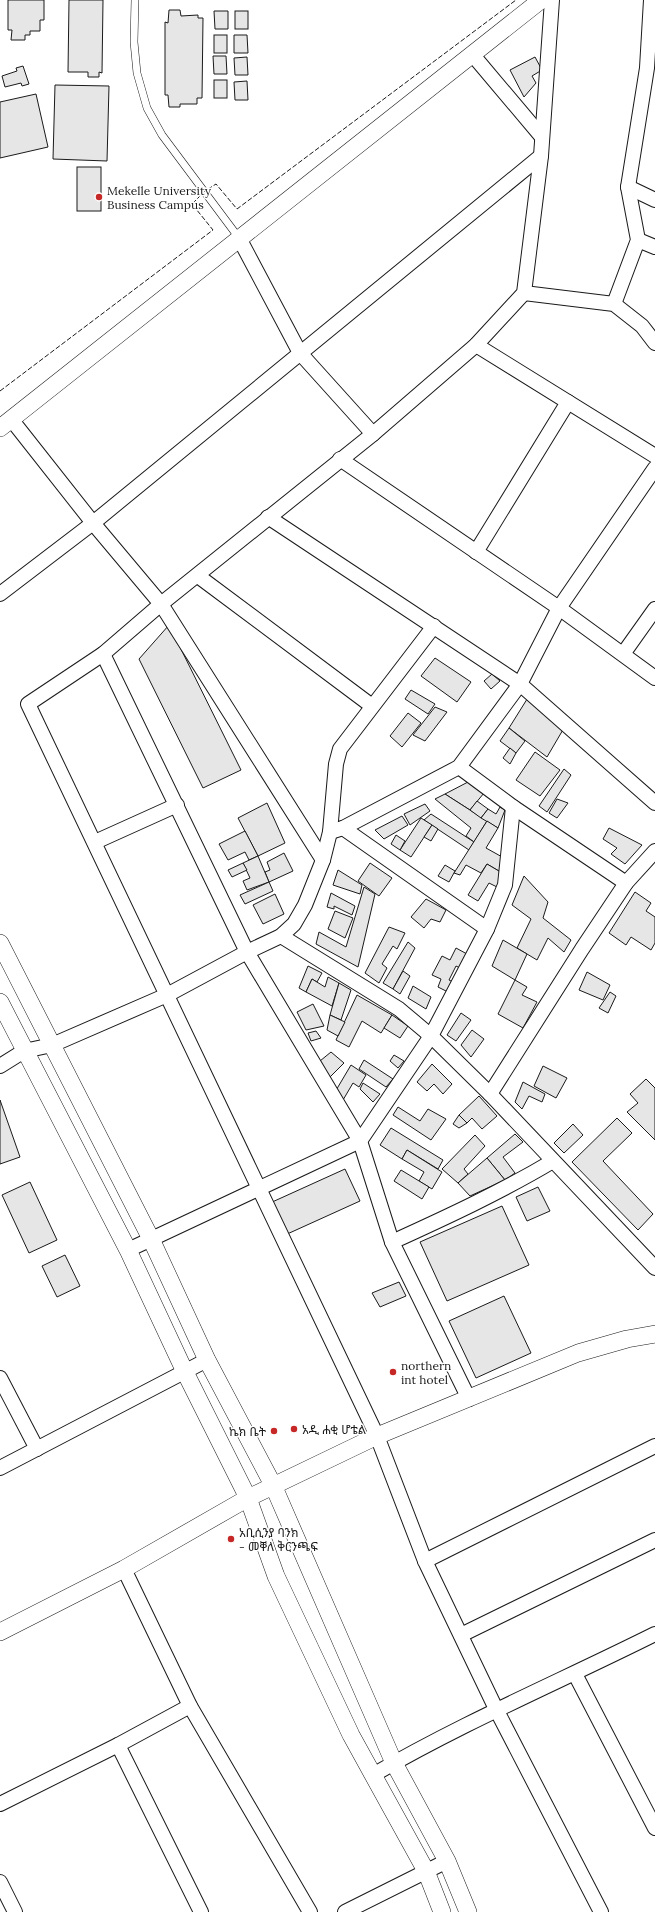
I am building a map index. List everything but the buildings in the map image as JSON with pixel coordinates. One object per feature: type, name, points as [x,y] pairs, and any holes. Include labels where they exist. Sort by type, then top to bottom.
[{"type":"street","points":[[323,860],[161,604],[93,523],[6,424],[541,0]]},
{"type":"street","points":[[552,0],[541,156],[524,293],[476,344],[373,434],[340,459],[198,576],[161,604],[104,654],[28,704],[377,1436],[425,1561],[496,1709],[601,1912]]},
{"type":"street","points":[[614,304],[638,240],[628,187],[651,69],[651,0]]},
{"type":"street","points":[[472,54],[542,137]]},
{"type":"street","points":[[0,594],[93,523],[541,156]]},
{"type":"street","points":[[628,187],[655,200]]},
{"type":"street","points":[[239,238],[300,353],[373,434]]},
{"type":"street","points":[[638,240],[655,248]]},
{"type":"street","points":[[524,293],[614,304],[642,326],[655,343]]},
{"type":"street","points":[[476,344],[655,456]]},
{"type":"street","points":[[476,552],[568,402]]},
{"type":"street","points":[[340,459],[559,608],[655,678]]},
{"type":"street","points":[[330,832],[343,828],[459,767],[520,684],[559,608],[655,468]]},
{"type":"street","points":[[268,518],[520,684],[655,803]]},
{"type":"street","points":[[198,576],[372,706]]},
{"type":"street","points":[[623,654],[655,609]]},
{"type":"street","points":[[0,1066],[24,1050],[52,1045],[167,995],[247,952],[281,936],[294,924],[305,905],[323,860],[330,832],[336,764],[340,749],[434,626]]},
{"type":"street","points":[[104,654],[247,952],[360,1141],[392,1242],[469,1399]]},
{"type":"street","points":[[459,767],[513,807],[626,883]]},
{"type":"street","points":[[94,842],[177,805]]},
{"type":"street","points":[[128,1250],[360,1141],[431,1036],[487,929],[505,885],[513,807]]},
{"type":"street","points":[[343,828],[487,929]]},
{"type":"street","points":[[490,1094],[582,949],[626,883],[655,851]]},
{"type":"street","points":[[281,936],[399,1009],[431,1036],[490,1094],[655,1268]]},
{"type":"street","points":[[0,943],[151,1239],[207,1360],[273,1486],[394,1763],[447,1861],[468,1912]]},
{"type":"street","points":[[0,1002],[128,1250],[185,1372],[248,1498],[276,1576],[351,1734],[426,1871],[442,1912]]},
{"type":"street","points":[[392,1242],[474,1205],[553,1161]]},
{"type":"street","points":[[0,1632],[124,1569],[248,1498],[377,1436],[578,1354],[626,1339],[655,1334]]},
{"type":"street","points":[[0,1468],[207,1360]]},
{"type":"street","points":[[0,1378],[37,1449]]},
{"type":"street","points":[[425,1561],[655,1446]]},
{"type":"street","points":[[461,1635],[655,1540]]},
{"type":"street","points":[[124,1569],[190,1706],[310,1912]]},
{"type":"street","points":[[373,1775],[496,1709],[653,1638]]},
{"type":"street","points":[[575,1674],[655,1828]]},
{"type":"street","points":[[0,1804],[190,1706]]},
{"type":"street","points":[[118,1744],[201,1912]]},
{"type":"street","points":[[345,1912],[447,1861]]},
{"type":"street","points":[[0,1882],[15,1912]]},
{"type":"lane","points":[[135,0],[134,42],[137,73],[147,108],[162,135],[239,238]]},
{"type":"fence","points":[[0,391],[213,230],[192,204],[205,191],[216,184],[237,209],[516,0]]},
{"type":"place","name":"Mekelle University Business Campus","points":[[99,197]]},
{"type":"place","name":"northern int hotel","points":[[393,1372]]},
{"type":"place","name":"አዲ ሐቂ ሆቴል","points":[[294,1429]]},
{"type":"place","name":"ኬክ ቤት","points":[[274,1431]]},
{"type":"place","name":"አቢሲንያ ባንክ - መቐለ ቅርንጫፍ","points":[[231,1539]]}]
